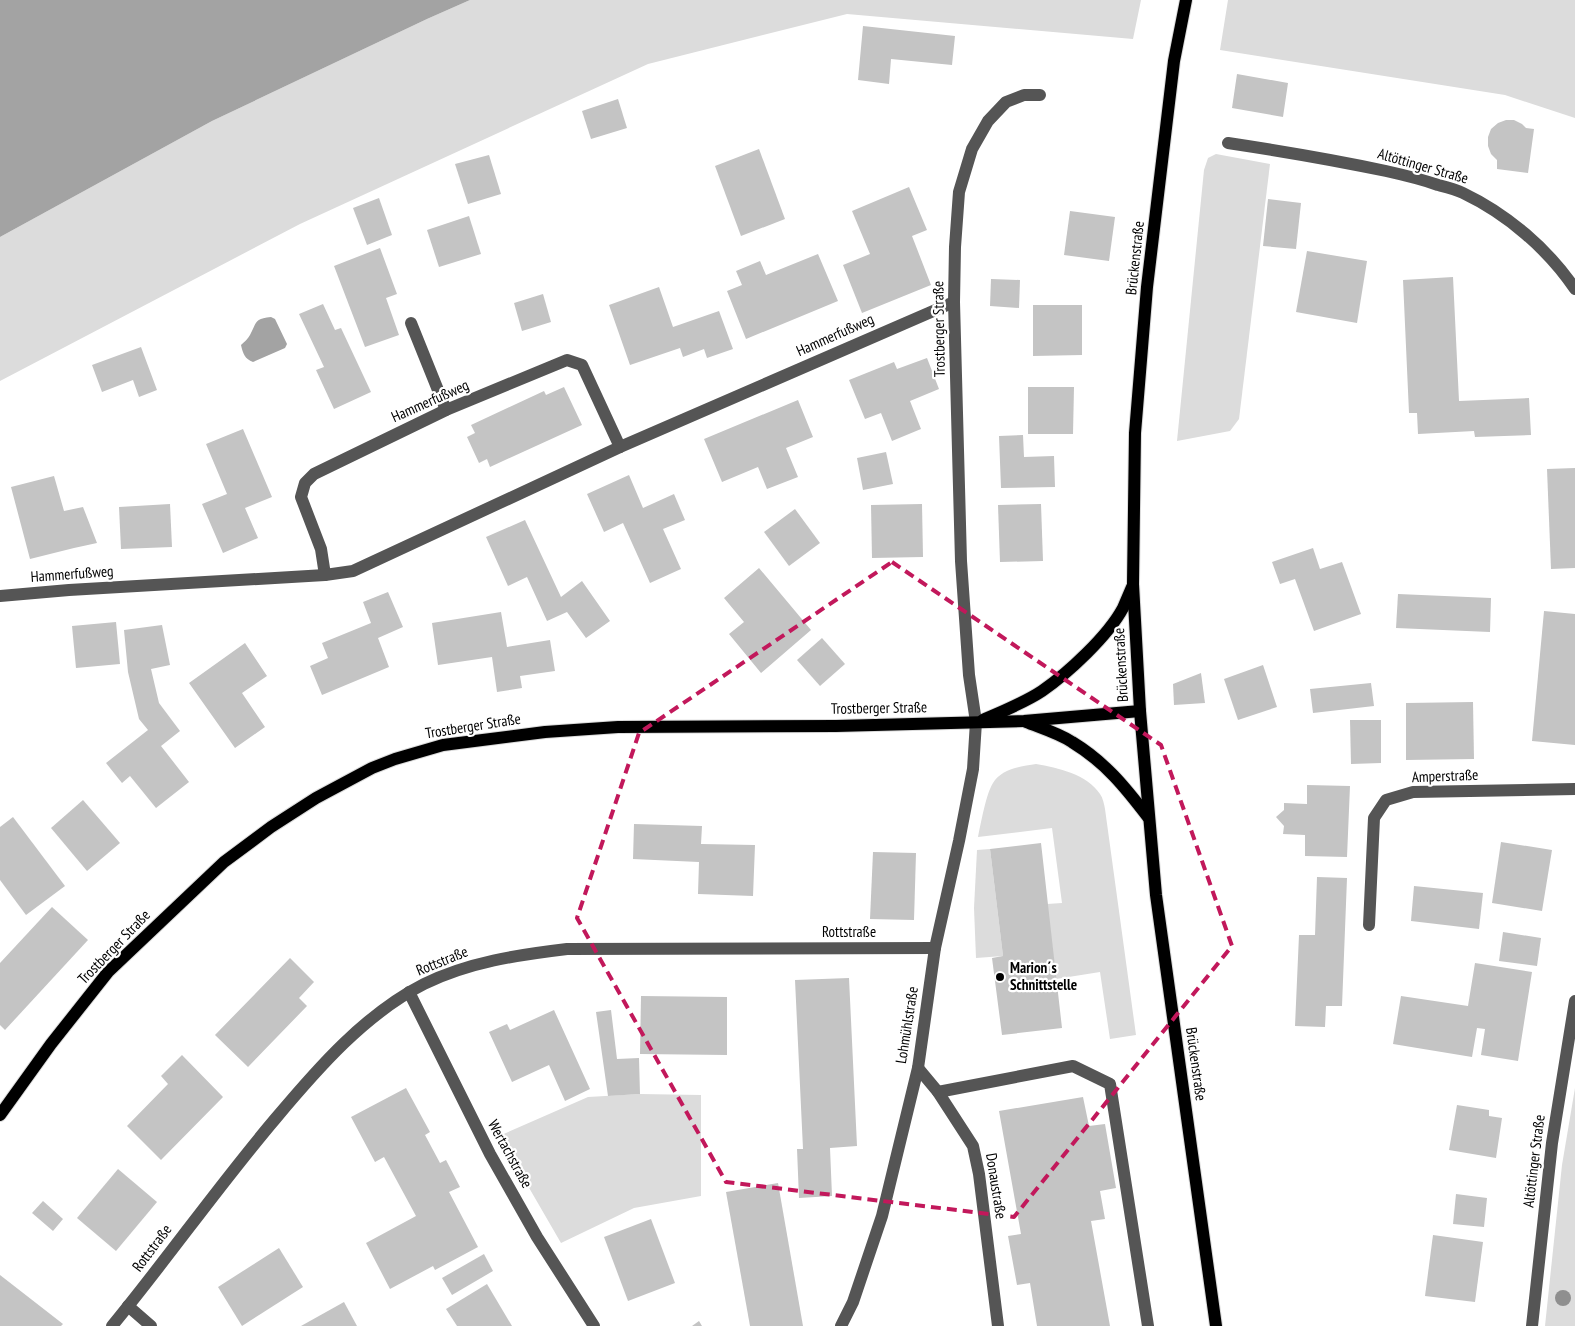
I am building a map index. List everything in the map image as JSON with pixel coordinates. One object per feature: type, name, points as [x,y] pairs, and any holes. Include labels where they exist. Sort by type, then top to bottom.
[{"type":"main road","name":"Brückenstraße","points":[[1185,5],[1174,61],[1147,287],[1135,434],[1133,584],[1140,711],[1156,895],[1216,1326]]},
{"type":"main road","points":[[976,722],[1022,703],[1042,691],[1066,672],[1095,645],[1112,623],[1122,609],[1133,584]]},
{"type":"main road","name":"Trostberger Straße","points":[[0,1115],[50,1044],[108,972],[224,862],[271,827],[316,798],[387,762],[443,745],[554,731],[618,727],[836,726],[1024,721],[1140,711]]},
{"type":"main road","points":[[1024,721],[1070,741],[1103,764],[1127,789],[1148,817]]},
{"type":"street","name":"Trostberger Straße","points":[[976,722],[969,675],[961,561],[954,302],[959,192],[972,149],[988,121],[1006,102],[1024,95],[1040,95]]},
{"type":"street","name":"Altöttinger Straße","points":[[1228,143],[1317,156],[1408,176],[1461,192],[1508,219],[1541,249],[1567,277],[1575,289]]},
{"type":"street","name":"Hammerfußweg","points":[[0,596],[68,590],[325,575],[353,571],[620,447],[954,302]]},
{"type":"street","points":[[411,323],[446,410]]},
{"type":"street","name":"Hammerfußweg","points":[[325,575],[321,549],[301,497],[304,483],[314,474],[446,410],[567,360],[582,365],[620,447]]},
{"type":"street","name":"Lohmühlstraße","points":[[841,1326],[853,1302],[882,1216],[918,1068],[935,948],[973,769],[976,722]]},
{"type":"street","name":"Amperstraße","points":[[1369,925],[1374,818],[1386,800],[1413,792],[1575,789]]},
{"type":"street","name":"Rottstraße","points":[[112,1326],[234,1167],[306,1082],[351,1037],[381,1012],[409,992],[445,975],[477,964],[517,955],[567,949],[935,948]]},
{"type":"street","name":"Wertachstraße","points":[[409,992],[490,1154],[538,1237],[594,1326]]},
{"type":"street","name":"Altöttinger Straße","points":[[1532,1326],[1552,1143],[1575,1000]]},
{"type":"street","points":[[938,1092],[1073,1066],[1110,1084],[1148,1326]]},
{"type":"street","name":"Donaustraße","points":[[918,1068],[938,1092],[973,1146],[979,1174],[998,1326]]},
{"type":"street","points":[[128,1306],[152,1326]]},
{"type":"highlighted area","points":[[892,562],[1161,745],[1232,946],[1014,1217],[726,1182],[577,918],[639,733]]},
{"type":"shaded area","points":[[0,0],[470,0],[212,121],[0,237]]},
{"type":"shaded area","points":[[470,0],[1141,0],[1133,39],[847,14],[648,64],[300,224],[0,381],[0,237],[212,121]]},
{"type":"shaded area","points":[[1228,0],[1575,0],[1575,118],[1505,95],[1220,50]]},
{"type":"shaded area","points":[[1216,154],[1270,164],[1239,419],[1230,431],[1177,441],[1204,170],[1208,158]]},
{"type":"shaded area","points":[[271,317],[275,319],[287,344],[285,348],[253,362],[245,356],[241,345],[259,320]]},
{"type":"shaded area","points":[[1036,764],[1062,770],[1088,781],[1103,799],[1136,1035],[1110,1039],[1100,972],[1056,979],[1047,904],[1062,903],[1052,828],[978,837],[988,794],[993,783],[1006,771]]},
{"type":"shaded area","points":[[990,849],[1003,956],[976,958],[974,908],[977,850]]},
{"type":"shaded area","points":[[1575,1088],[1575,1326],[1545,1326],[1562,1165]]},
{"type":"shaded area","points":[[640,1094],[701,1095],[701,1196],[634,1208],[561,1243],[499,1136],[588,1097]]},
{"type":"building","points":[[863,26],[955,36],[952,65],[891,59],[889,84],[858,80]]},
{"type":"building","points":[[1237,74],[1288,83],[1283,117],[1232,108]]},
{"type":"building","points":[[618,99],[627,128],[591,139],[582,111]]},
{"type":"building","points":[[1514,120],[1526,128],[1534,129],[1528,173],[1497,169],[1497,160],[1491,154],[1488,146],[1488,137],[1491,129],[1498,123]]},
{"type":"building","points":[[759,149],[785,219],[741,236],[715,166]]},
{"type":"building","points":[[489,155],[501,194],[468,204],[455,164]]},
{"type":"building","points":[[909,187],[927,230],[912,236],[931,285],[862,313],[843,265],[870,254],[852,211]]},
{"type":"building","points":[[379,198],[392,235],[367,245],[353,208]]},
{"type":"building","points":[[1268,199],[1301,203],[1296,249],[1263,246]]},
{"type":"building","points":[[1070,211],[1115,217],[1109,261],[1064,255]]},
{"type":"building","points":[[469,216],[481,254],[439,267],[427,230]]},
{"type":"building","points":[[380,248],[397,294],[386,298],[399,335],[365,347],[334,266]]},
{"type":"building","points":[[1307,251],[1367,261],[1357,323],[1296,312]]},
{"type":"building","points":[[818,254],[838,301],[746,339],[727,291],[742,285],[736,271],[760,261],[766,275]]},
{"type":"building","points":[[1453,277],[1459,401],[1529,398],[1531,435],[1475,437],[1474,431],[1418,434],[1417,413],[1409,413],[1403,280]]},
{"type":"building","points":[[991,279],[1020,280],[1019,308],[990,306]]},
{"type":"building","points":[[659,287],[673,327],[719,311],[733,349],[707,358],[704,349],[683,357],[680,348],[630,365],[609,305]]},
{"type":"building","points":[[543,294],[551,322],[522,331],[514,303]]},
{"type":"building","points":[[323,304],[335,330],[341,328],[371,392],[334,409],[316,370],[324,367],[299,314]]},
{"type":"building","points":[[1033,305],[1082,305],[1082,355],[1033,356]]},
{"type":"building","points":[[141,347],[157,390],[139,397],[133,380],[102,392],[92,365]]},
{"type":"building","points":[[927,358],[939,389],[910,401],[921,429],[892,441],[881,413],[865,419],[849,380],[894,362],[897,369]]},
{"type":"building","points":[[564,387],[582,425],[490,467],[487,459],[479,463],[467,437],[475,433],[471,425],[544,391],[546,395]]},
{"type":"building","points":[[1028,387],[1074,387],[1073,434],[1028,434]]},
{"type":"building","points":[[798,400],[813,437],[786,448],[798,477],[767,489],[758,467],[722,482],[704,439]]},
{"type":"building","points":[[243,429],[272,497],[245,508],[258,538],[223,553],[202,504],[227,494],[206,444]]},
{"type":"building","points":[[1023,435],[1024,457],[1054,456],[1055,487],[1001,488],[999,436]]},
{"type":"building","points":[[886,452],[893,484],[863,490],[857,458]]},
{"type":"building","points":[[1575,468],[1575,568],[1551,569],[1547,469]]},
{"type":"building","points":[[629,475],[643,508],[674,494],[685,520],[663,529],[681,569],[650,583],[623,523],[604,532],[587,494]]},
{"type":"building","points":[[54,476],[64,511],[83,507],[97,543],[30,559],[11,487]]},
{"type":"building","points":[[170,504],[172,547],[121,549],[119,507]]},
{"type":"building","points":[[922,504],[923,557],[872,558],[871,505]]},
{"type":"building","points":[[1041,504],[1043,561],[1000,562],[998,505]]},
{"type":"building","points":[[795,509],[820,543],[789,566],[764,532]]},
{"type":"building","points":[[525,520],[561,597],[582,581],[610,621],[586,638],[567,612],[547,621],[527,577],[508,586],[486,537]]},
{"type":"building","points":[[1313,548],[1320,569],[1342,562],[1361,614],[1314,631],[1295,579],[1280,584],[1272,562]]},
{"type":"building","points":[[759,568],[811,630],[761,673],[729,634],[744,622],[724,598]]},
{"type":"building","points":[[388,592],[403,627],[378,638],[389,667],[322,695],[310,666],[328,658],[322,643],[371,623],[363,602]]},
{"type":"building","points":[[1398,594],[1491,598],[1490,632],[1396,628]]},
{"type":"building","points":[[1544,611],[1575,614],[1575,745],[1532,741]]},
{"type":"building","points":[[501,612],[507,647],[550,640],[555,671],[520,676],[522,688],[497,692],[492,657],[438,665],[432,623]]},
{"type":"building","points":[[116,622],[120,664],[76,668],[72,626]]},
{"type":"building","points":[[162,625],[170,665],[151,669],[159,703],[180,731],[161,746],[189,782],[156,808],[130,776],[122,783],[106,763],[148,730],[139,719],[128,672],[124,630]]},
{"type":"building","points":[[822,638],[845,664],[820,686],[797,660]]},
{"type":"building","points":[[245,643],[267,676],[242,693],[265,727],[235,748],[189,683]]},
{"type":"building","points":[[1263,665],[1277,707],[1238,720],[1224,679]]},
{"type":"building","points":[[1201,673],[1205,703],[1174,705],[1173,684]]},
{"type":"building","points":[[1371,683],[1374,706],[1313,713],[1310,689]]},
{"type":"building","points":[[1473,702],[1474,759],[1406,760],[1406,703]]},
{"type":"building","points":[[1350,720],[1381,720],[1381,763],[1351,764]]},
{"type":"building","points":[[1307,785],[1350,786],[1347,857],[1305,856],[1305,835],[1283,834],[1284,826],[1276,817],[1284,810],[1284,803],[1307,804]]},
{"type":"building","points":[[83,800],[120,843],[87,871],[51,828]]},
{"type":"building","points":[[13,817],[65,886],[26,915],[0,880],[0,827]]},
{"type":"building","points":[[634,824],[702,826],[701,844],[755,845],[753,896],[698,894],[699,862],[633,859]]},
{"type":"building","points":[[1501,842],[1552,850],[1542,911],[1492,903]]},
{"type":"building","points":[[1041,843],[1062,1028],[1002,1035],[992,958],[1003,956],[990,849]]},
{"type":"building","points":[[873,852],[916,853],[914,920],[870,919]]},
{"type":"building","points":[[1317,877],[1347,878],[1342,1006],[1326,1006],[1325,1027],[1295,1026],[1299,935],[1315,935]]},
{"type":"building","points":[[1414,886],[1483,893],[1479,929],[1411,921]]},
{"type":"building","points":[[52,907],[88,940],[5,1030],[0,1025],[0,963]]},
{"type":"building","points":[[1503,932],[1541,938],[1537,966],[1499,961]]},
{"type":"building","points":[[290,958],[314,982],[299,998],[307,1006],[248,1067],[215,1035]]},
{"type":"building","points":[[1475,963],[1532,972],[1518,1061],[1481,1055],[1485,1029],[1477,1028],[1472,1057],[1393,1044],[1401,996],[1468,1006]]},
{"type":"building","points":[[849,978],[857,1146],[830,1148],[832,1196],[799,1198],[797,1149],[803,1149],[795,980]]},
{"type":"building","points":[[641,996],[727,997],[727,1055],[640,1054]]},
{"type":"building","points":[[554,1010],[590,1089],[565,1101],[549,1065],[512,1082],[489,1032],[507,1024],[510,1030]]},
{"type":"building","points":[[611,1010],[617,1059],[639,1058],[640,1094],[608,1096],[596,1012]]},
{"type":"building","points":[[182,1055],[223,1097],[161,1160],[127,1126],[168,1084],[161,1076]]},
{"type":"building","points":[[406,1088],[430,1132],[425,1135],[440,1163],[446,1160],[460,1187],[449,1192],[478,1247],[435,1270],[433,1266],[390,1289],[366,1243],[416,1216],[384,1157],[375,1162],[351,1117]]},
{"type":"building","points":[[1083,1097],[1089,1126],[1105,1124],[1116,1188],[1100,1191],[1105,1219],[1091,1221],[1110,1326],[1037,1326],[1030,1283],[1017,1285],[1008,1236],[1021,1234],[999,1111]]},
{"type":"building","points":[[1457,1105],[1489,1110],[1489,1116],[1502,1118],[1496,1158],[1449,1150]]},
{"type":"building","points":[[118,1169],[157,1202],[116,1251],[77,1218]]},
{"type":"building","points":[[778,1183],[803,1326],[750,1326],[726,1192]]},
{"type":"building","points":[[1456,1194],[1487,1198],[1484,1227],[1453,1224]]},
{"type":"building","points":[[43,1201],[63,1219],[53,1231],[32,1213]]},
{"type":"building","points":[[651,1219],[675,1283],[628,1301],[604,1237]]},
{"type":"building","points":[[1433,1235],[1483,1242],[1475,1302],[1425,1296]]},
{"type":"building","points":[[279,1248],[303,1287],[242,1326],[218,1287]]},
{"type":"building","points":[[484,1254],[493,1271],[452,1295],[442,1278]]},
{"type":"building","points":[[0,1275],[63,1324],[61,1326],[0,1326]]},
{"type":"building","points":[[487,1284],[512,1326],[457,1326],[446,1309]]},
{"type":"building","points":[[344,1302],[357,1326],[301,1326]]},
{"type":"building","points":[[699,1321],[702,1326],[692,1326]]},
{"type":"place","name":"Marion´s Schnittstelle","points":[[1000,977]]}]
